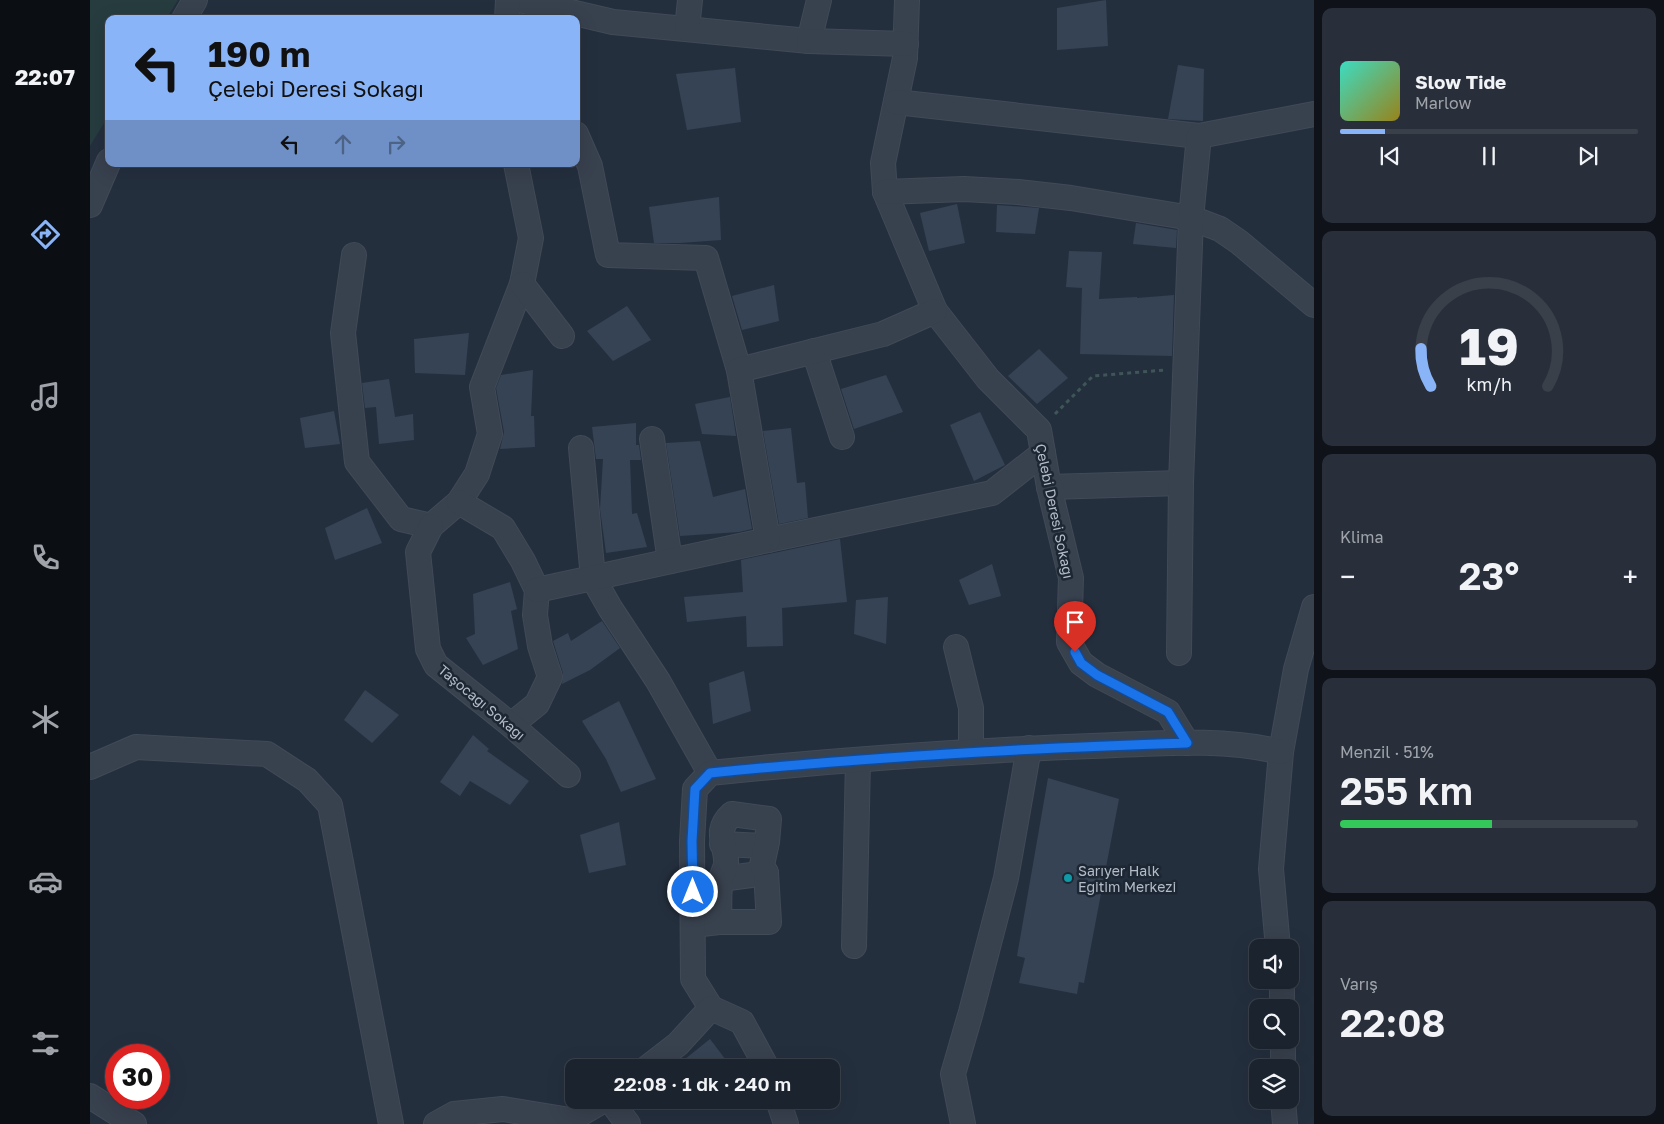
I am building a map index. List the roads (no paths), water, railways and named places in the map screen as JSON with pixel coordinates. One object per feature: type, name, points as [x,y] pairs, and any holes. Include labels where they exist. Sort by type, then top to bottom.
[{"type":"street","points":[[187,15],[196,0]]},
{"type":"street","points":[[507,15],[509,0]]},
{"type":"street","points":[[509,0],[519,15]]},
{"type":"street","points":[[520,0],[613,22],[809,41],[906,44]]},
{"type":"street","points":[[687,29],[690,0]]},
{"type":"street","points":[[809,41],[819,0]]},
{"type":"street","name":"Çelebi Deresi Sokağı","points":[[907,0],[906,44],[883,163],[885,192],[934,311],[1041,442],[1049,487],[1071,578],[1069,642],[1081,663],[1086,667],[1168,712],[1187,743]]},
{"type":"street","points":[[896,102],[1199,136],[1314,114]]},
{"type":"street","points":[[1179,653],[1181,483],[1185,369],[1191,218],[1199,136]]},
{"type":"street","points":[[580,143],[590,166],[608,255],[706,258],[739,370],[768,540]]},
{"type":"street","points":[[90,205],[106,167]]},
{"type":"street","points":[[354,255],[343,333],[357,462],[401,520],[431,526],[459,502],[477,474],[490,434],[482,387],[522,284],[531,238],[517,167]]},
{"type":"street","points":[[885,192],[954,189],[1018,192],[1071,198],[1191,218],[1220,229],[1239,242],[1314,305]]},
{"type":"street","points":[[522,284],[562,336]]},
{"type":"street","points":[[739,370],[883,334],[934,311]]},
{"type":"street","points":[[814,351],[842,437]]},
{"type":"street","points":[[652,439],[670,561]]},
{"type":"street","points":[[537,590],[992,494],[1041,442]]},
{"type":"street","points":[[581,448],[593,578],[610,608],[658,681],[710,773]]},
{"type":"street","points":[[1049,487],[1181,483]]},
{"type":"street","points":[[459,502],[503,528],[523,560],[537,590],[535,615],[540,646],[550,677],[537,704],[510,724]]},
{"type":"street","name":"Taşocağı Sokağı","points":[[431,526],[418,552],[428,649],[436,665],[510,724],[568,774]]},
{"type":"street","points":[[1277,939],[1271,868],[1281,752],[1296,669],[1314,607]]},
{"type":"street","points":[[956,647],[971,708],[970,752]]},
{"type":"street","points":[[762,1059],[742,1022],[711,1008],[693,979],[695,789],[710,773],[1029,748],[1187,743],[1260,747],[1281,752]]},
{"type":"street","points":[[90,767],[136,747],[267,754],[307,780],[330,805],[391,1124]]},
{"type":"street","points":[[963,1124],[952,1074],[971,1012],[1006,878],[1029,748]]},
{"type":"street","points":[[854,946],[858,760]]},
{"type":"street","points":[[693,925],[719,922],[769,922],[766,873],[762,866],[769,819],[732,814],[694,813]]},
{"type":"street","points":[[719,922],[721,879],[726,864],[722,844],[722,831],[726,820],[732,814]]},
{"type":"street","points":[[722,844],[766,846]]},
{"type":"street","points":[[721,879],[766,873]]},
{"type":"street","points":[[659,1059],[678,1044],[711,1008]]},
{"type":"street","points":[[90,1096],[134,1124]]},
{"type":"street","points":[[436,1124],[454,1114],[503,1109],[569,1122],[590,1109]]},
{"type":"street","points":[[617,1109],[628,1124]]},
{"type":"street","points":[[781,1109],[786,1124]]},
{"type":"street","points":[[1284,1109],[1286,1124]]},
{"type":"place","name":"Sarıyer Halk Eğitim Merkezi","points":[[1068,878]]}]
